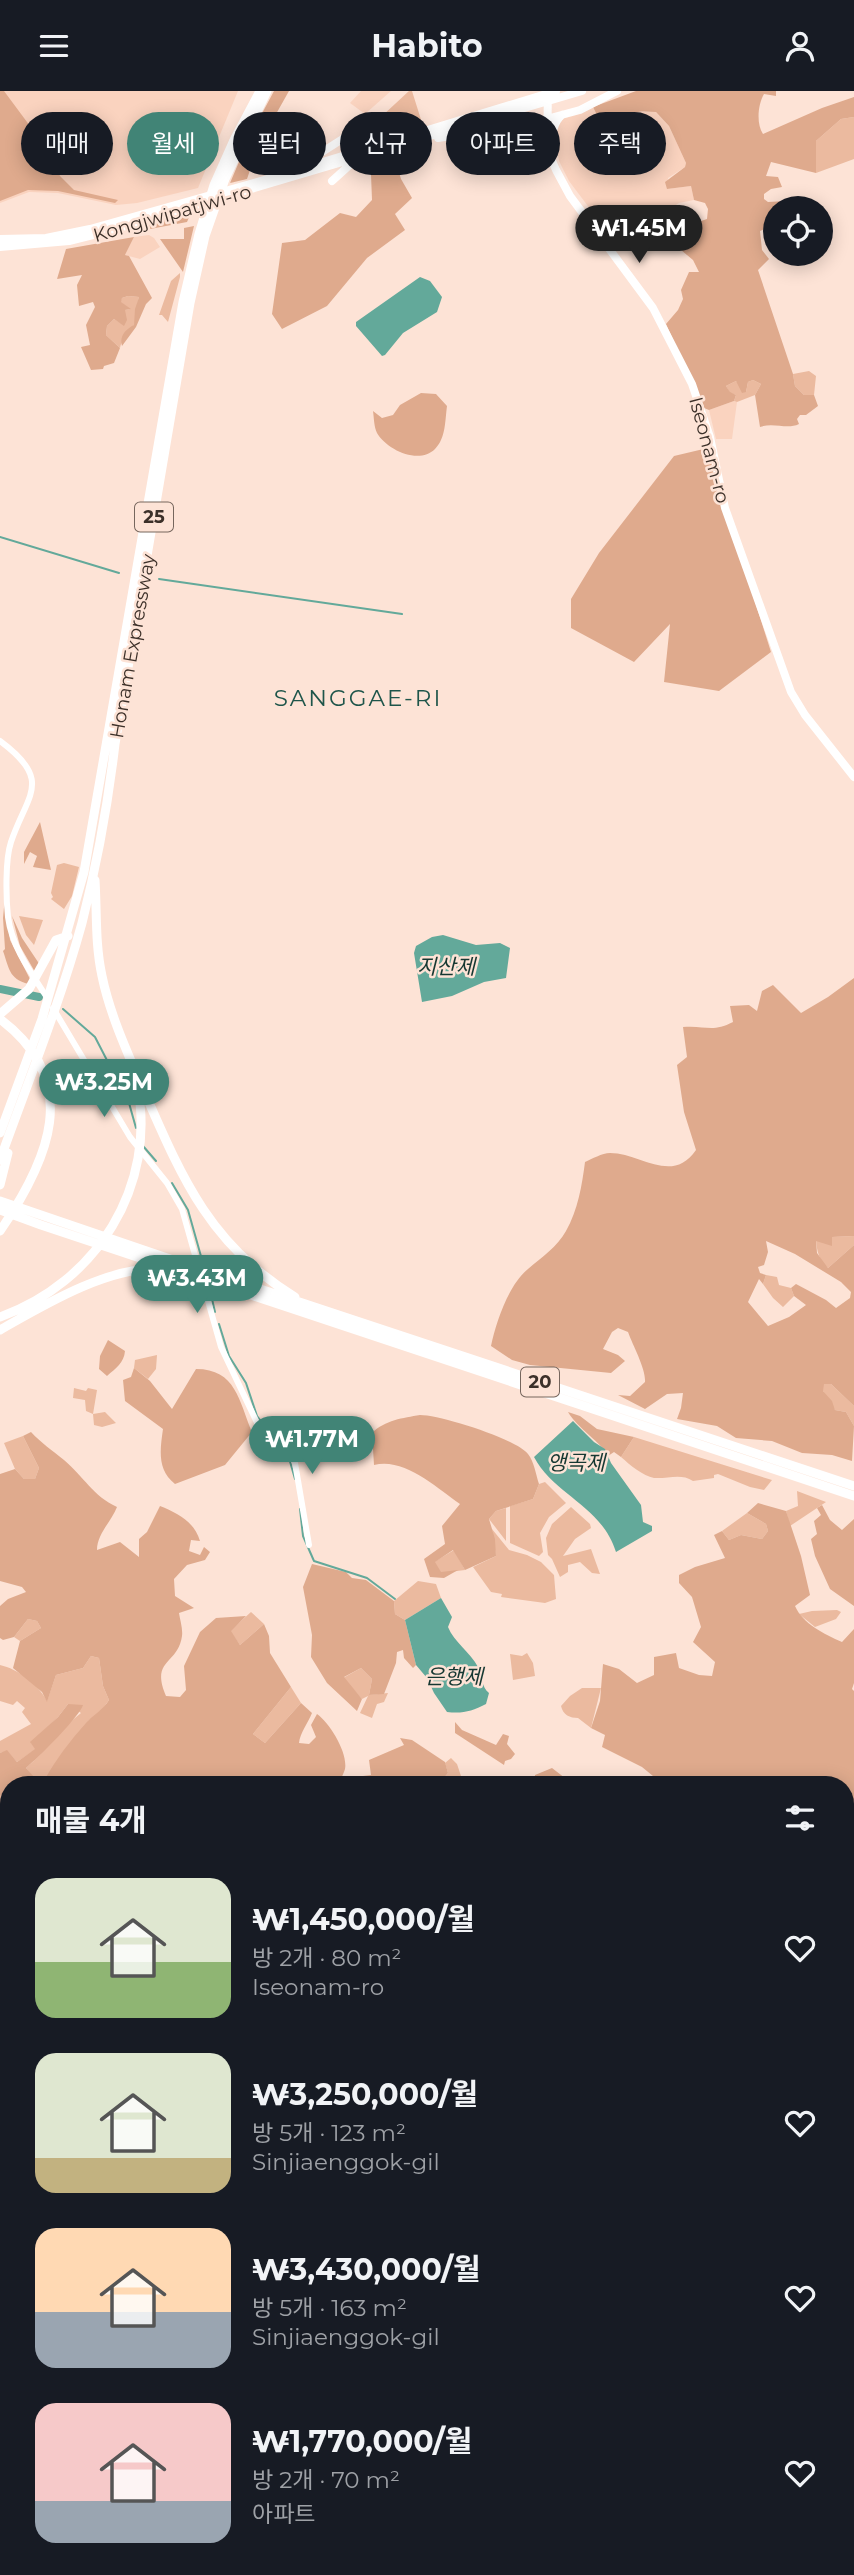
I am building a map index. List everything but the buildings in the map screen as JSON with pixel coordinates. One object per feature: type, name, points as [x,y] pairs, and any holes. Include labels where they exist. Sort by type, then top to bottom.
[{"type":"highway","name":"Honam Expressway","points":[[0,1133],[69,951],[68,936],[85,871],[183,302],[196,245],[221,167],[260,91]]},
{"type":"highway","name":"Honam Expressway","points":[[0,1160],[47,1030],[94,870],[109,795],[117,730],[188,317],[205,236],[225,179],[267,91]]},
{"type":"highway","points":[[94,870],[96,937],[102,977],[131,1062],[184,1179],[230,1246],[261,1275],[308,1305]]},
{"type":"highway","points":[[0,1231],[23,1196],[46,1144],[50,1107],[44,1076],[22,1039],[0,1017],[29,989],[56,940],[68,936]]},
{"type":"highway","points":[[0,1317],[52,1292],[82,1267],[112,1230],[122,1210],[137,1162],[141,1113],[131,1062]]},
{"type":"highway","points":[[0,1117],[19,1081]]},
{"type":"highway","points":[[0,1185],[22,1099]]},
{"type":"highway","name":"20","points":[[0,1201],[43,1221]]},
{"type":"highway","name":"20","points":[[0,1210],[43,1221],[170,1264],[230,1289],[854,1496]]},
{"type":"highway","points":[[0,1330],[67,1294],[95,1283],[170,1264]]},
{"type":"highway","name":"20","points":[[170,1264],[226,1278],[854,1486]]},
{"type":"main road","name":"Iseonam-ro","points":[[547,112],[548,91]]},
{"type":"main road","name":"Kongjwipatjwi-ro","points":[[326,161],[557,94],[582,91]]},
{"type":"main road","points":[[562,115],[580,110],[617,91]]},
{"type":"main road","name":"Kongjwipatjwi-ro","points":[[432,135],[533,101]]},
{"type":"main road","name":"Kongjwipatjwi-ro","points":[[0,238],[36,238],[90,229],[340,163]]},
{"type":"main road","points":[[332,181],[340,174]]},
{"type":"main road","name":"Kongjwipatjwi-ro","points":[[242,189],[281,175]]},
{"type":"main road","name":"Iseonam-ro","points":[[559,175],[570,196],[653,309],[692,384],[710,437],[725,508],[783,673],[805,715],[854,777]]},
{"type":"main road","name":"Kongjwipatjwi-ro","points":[[0,247],[82,238],[189,204]]},
{"type":"street","points":[[0,741],[20,758],[32,782],[30,800],[9,852],[8,919],[14,940],[36,972],[69,1036],[130,1137],[167,1183],[183,1209],[221,1347],[260,1429],[269,1428],[286,1446],[295,1463],[309,1545]]},
{"type":"shaded area","points":[[0,91],[238,91],[219,137],[219,112],[127,112],[127,175],[203,175],[198,188],[137,203],[116,205],[58,193],[29,192],[0,203]]},
{"type":"shaded area","points":[[0,91],[4,91],[21,114],[21,175],[60,175],[74,190],[118,200],[115,203],[58,191],[28,190],[0,201]]},
{"type":"shaded area","points":[[274,91],[289,91],[277,112],[263,112]]},
{"type":"shaded area","points":[[361,91],[391,91],[367,112],[362,112],[350,103]]},
{"type":"shaded area","points":[[409,91],[412,91],[419,112],[386,112]]},
{"type":"shaded area","points":[[636,91],[776,91],[776,96],[764,94],[760,103],[759,120],[763,134],[854,97],[854,117],[841,119],[816,141],[816,173],[771,162],[766,176],[778,177],[782,187],[771,189],[763,196],[763,230],[760,231],[763,265],[758,270],[795,386],[804,395],[814,395],[818,406],[806,415],[800,415],[797,419],[799,424],[760,427],[755,395],[761,384],[753,380],[748,382],[746,392],[742,393],[736,381],[726,386],[736,395],[734,401],[709,410],[704,408],[666,324],[683,299],[681,290],[689,272],[699,272],[693,260],[681,250],[678,234],[689,225],[707,219],[708,209],[705,203],[694,200],[691,186],[667,189],[665,182],[685,167],[686,163],[666,123],[666,112],[596,112],[593,107]]},
{"type":"shaded area","points":[[593,107],[596,112],[579,112]]},
{"type":"shaded area","points":[[574,114],[574,175],[666,175],[666,123],[686,163],[685,167],[668,178],[667,189],[691,186],[694,200],[679,203],[668,210],[624,225],[609,234],[569,181],[560,163],[560,122]]},
{"type":"shaded area","points":[[854,117],[854,159],[816,173],[816,141],[841,119]]},
{"type":"shaded area","points":[[233,175],[248,175],[247,179],[230,183]]},
{"type":"shaded area","points":[[371,175],[400,175],[412,198],[395,214],[405,230],[367,258],[327,306],[282,329],[272,314],[282,243],[305,240],[340,213],[356,217],[372,200]]},
{"type":"shaded area","points":[[182,214],[190,215],[187,222],[129,233],[127,229]]},
{"type":"shaded area","points":[[194,226],[183,272],[160,239],[184,239],[184,228]]},
{"type":"shaded area","points":[[149,235],[160,247],[140,259],[125,255],[134,237]]},
{"type":"shaded area","points":[[134,237],[125,255],[129,256],[152,298],[122,346],[124,333],[134,325],[139,297],[122,298],[121,302],[131,309],[125,310],[127,320],[124,326],[114,319],[107,326],[106,335],[120,348],[114,363],[104,366],[103,369],[91,370],[81,347],[90,345],[86,325],[95,307],[93,302],[79,306],[77,285],[82,275],[57,279],[66,249]]},
{"type":"shaded area","points":[[180,273],[168,322],[159,315],[171,281]]},
{"type":"shaded area","points":[[128,296],[139,297],[136,319],[120,348],[106,335],[107,326],[114,319],[124,325],[125,310],[130,309],[120,302]]},
{"type":"shaded area","points":[[809,371],[816,376],[814,395],[804,395],[795,386],[793,374]]},
{"type":"shaded area","points":[[753,380],[761,384],[755,395],[734,401],[736,395],[730,393],[726,386],[736,381],[746,392],[748,382]]},
{"type":"shaded area","points":[[421,393],[436,394],[447,406],[439,445],[421,456],[404,453],[388,445],[376,431],[373,411],[382,418],[393,415],[400,405]]},
{"type":"shaded area","points":[[737,402],[732,439],[716,439],[709,410]]},
{"type":"shaded area","points":[[712,447],[725,508],[771,652],[719,691],[664,682],[670,624],[634,662],[571,628],[571,599],[599,553],[674,456]]},
{"type":"shaded area","points":[[40,822],[51,870],[33,867],[37,856],[30,852],[24,864],[24,852]]},
{"type":"shaded area","points":[[64,863],[79,867],[72,896],[64,909],[51,899],[51,893],[57,865]]},
{"type":"shaded area","points":[[5,897],[10,940],[33,985],[12,974],[3,951]]},
{"type":"shaded area","points":[[12,916],[22,938],[40,965],[35,972],[20,946]]},
{"type":"shaded area","points":[[19,916],[43,920],[34,945],[26,935]]},
{"type":"shaded area","points":[[854,978],[854,1236],[832,1237],[832,1246],[816,1241],[817,1253],[828,1268],[854,1245],[854,1406],[831,1384],[824,1384],[823,1391],[832,1401],[835,1410],[846,1412],[854,1426],[852,1461],[832,1455],[802,1453],[772,1441],[736,1438],[717,1426],[677,1419],[683,1393],[667,1394],[645,1409],[618,1395],[630,1396],[645,1382],[645,1377],[628,1332],[618,1328],[612,1332],[603,1349],[625,1361],[611,1373],[530,1365],[512,1360],[491,1346],[500,1315],[515,1284],[549,1252],[566,1231],[579,1197],[585,1162],[610,1153],[656,1165],[677,1165],[687,1160],[696,1150],[684,1112],[677,1065],[687,1057],[683,1027],[714,1028],[733,1022],[730,1006],[749,1005],[757,1011],[762,991],[773,985],[801,1013]],"holes":[[[766,1241],[795,1254],[841,1282],[851,1292],[850,1298],[836,1308],[796,1284],[791,1288],[794,1296],[806,1305],[789,1317],[768,1326],[748,1302],[759,1279],[763,1284],[766,1275],[760,1273],[758,1267],[764,1265],[768,1252]]]},
{"type":"shaded area","points":[[854,1236],[854,1245],[828,1268],[822,1262],[816,1240],[832,1245],[832,1237]]},
{"type":"shaded area","points":[[766,1275],[777,1277],[779,1285],[791,1288],[794,1296],[783,1307],[763,1284]]},
{"type":"shaded area","points":[[108,1340],[125,1351],[121,1362],[107,1376],[99,1369],[100,1356]]},
{"type":"shaded area","points":[[157,1355],[156,1369],[148,1379],[134,1368],[135,1360]]},
{"type":"shaded area","points":[[134,1368],[150,1381],[172,1409],[196,1369],[220,1374],[239,1398],[252,1432],[225,1465],[175,1484],[163,1466],[163,1429],[125,1401],[123,1380],[131,1377]]},
{"type":"shaded area","points":[[823,1383],[831,1384],[854,1406],[854,1426],[846,1412],[835,1410],[823,1391]]},
{"type":"shaded area","points":[[74,1388],[97,1390],[93,1414],[86,1411],[85,1400],[73,1398]]},
{"type":"shaded area","points":[[105,1412],[116,1423],[102,1427],[94,1425],[93,1414]]},
{"type":"shaded area","points":[[568,1412],[580,1416],[597,1429],[634,1437],[621,1457],[614,1452],[608,1456]]},
{"type":"shaded area","points":[[420,1415],[477,1429],[521,1448],[532,1460],[539,1484],[533,1499],[496,1511],[489,1519],[495,1539],[496,1556],[465,1570],[453,1550],[435,1562],[441,1572],[458,1570],[444,1578],[430,1577],[424,1559],[445,1544],[442,1526],[460,1504],[420,1475],[397,1465],[374,1465],[372,1433],[388,1422]]},
{"type":"shaded area","points":[[31,1432],[71,1466],[101,1497],[117,1507],[102,1533],[97,1550],[120,1542],[139,1557],[139,1539],[147,1532],[160,1506],[179,1515],[194,1528],[200,1541],[191,1540],[189,1551],[200,1555],[204,1547],[210,1552],[205,1560],[187,1565],[174,1579],[175,1596],[194,1608],[179,1613],[182,1633],[180,1645],[166,1663],[161,1675],[166,1696],[180,1697],[186,1690],[184,1666],[200,1632],[216,1618],[246,1616],[231,1631],[240,1645],[264,1624],[269,1636],[270,1653],[291,1687],[253,1734],[265,1743],[301,1703],[312,1713],[299,1743],[309,1744],[316,1737],[311,1725],[317,1714],[332,1731],[341,1747],[345,1762],[342,1776],[47,1776],[74,1737],[109,1700],[103,1686],[99,1658],[91,1656],[83,1668],[56,1675],[47,1702],[42,1692],[13,1668],[20,1641],[41,1628],[37,1621],[28,1619],[14,1637],[3,1640],[0,1638],[0,1606],[8,1599],[26,1592],[22,1587],[0,1581],[0,1474],[15,1469],[24,1479],[35,1479],[39,1468],[23,1436]]},
{"type":"shaded area","points":[[23,1436],[39,1468],[35,1479],[24,1479],[15,1469],[4,1443]]},
{"type":"shaded area","points":[[634,1437],[772,1480],[764,1490],[718,1474],[714,1475],[714,1478],[693,1481],[679,1477],[650,1477],[621,1457]]},
{"type":"shaded area","points":[[545,1482],[566,1503],[549,1517],[540,1533],[543,1552],[539,1556],[510,1543],[510,1506],[533,1499],[539,1484]]},
{"type":"shaded area","points":[[797,1491],[826,1502],[790,1526],[786,1511],[798,1506]]},
{"type":"shaded area","points":[[758,1503],[786,1511],[810,1595],[795,1606],[803,1618],[828,1636],[842,1642],[854,1629],[854,1776],[653,1776],[642,1767],[602,1747],[605,1735],[591,1728],[600,1701],[603,1664],[619,1669],[637,1683],[654,1675],[654,1657],[676,1653],[679,1668],[712,1676],[715,1662],[693,1642],[701,1627],[692,1597],[679,1583],[679,1575],[725,1558],[714,1535],[722,1531],[729,1540],[741,1535],[762,1539],[768,1531],[766,1524],[747,1513]]},
{"type":"shaded area","points":[[822,1505],[830,1520],[842,1530],[854,1519],[854,1606],[830,1589],[815,1556],[811,1539],[817,1534],[814,1521],[821,1515],[817,1508]]},
{"type":"shaded area","points":[[571,1507],[591,1528],[575,1539],[563,1556],[591,1549],[600,1574],[592,1573],[580,1562],[568,1565],[568,1572],[560,1577],[548,1555],[546,1538],[552,1524]]},
{"type":"shaded area","points":[[506,1508],[506,1541],[489,1519],[496,1511]]},
{"type":"shaded area","points":[[747,1513],[766,1524],[768,1531],[762,1539],[741,1535],[729,1540],[722,1531]]},
{"type":"shaded area","points":[[492,1529],[509,1550],[541,1562],[554,1575],[556,1599],[545,1603],[501,1597],[502,1594],[491,1592],[473,1567],[496,1556]]},
{"type":"shaded area","points":[[454,1550],[465,1570],[441,1573],[434,1562]]},
{"type":"shaded area","points":[[312,1564],[366,1580],[394,1601],[395,1614],[405,1620],[416,1665],[413,1668],[404,1658],[403,1650],[397,1652],[396,1663],[384,1694],[369,1695],[372,1679],[361,1668],[344,1677],[362,1699],[357,1711],[327,1683],[311,1657],[312,1635],[303,1587]]},
{"type":"shaded area","points":[[418,1581],[436,1584],[441,1598],[405,1620],[395,1614],[394,1601]]},
{"type":"shaded area","points":[[812,1611],[841,1612],[836,1619],[815,1627],[799,1614]]},
{"type":"shaded area","points":[[251,1612],[264,1624],[240,1645],[230,1631]]},
{"type":"shaded area","points":[[28,1619],[37,1621],[41,1628],[20,1641],[14,1637]]},
{"type":"shaded area","points":[[527,1653],[533,1663],[535,1676],[513,1680],[510,1654],[522,1656]]},
{"type":"shaded area","points":[[91,1656],[99,1658],[103,1686],[109,1700],[99,1714],[89,1720],[48,1776],[32,1776],[26,1768],[81,1713],[68,1704],[31,1743],[36,1749],[17,1762],[7,1751],[0,1753],[0,1741],[31,1724],[22,1712],[25,1708],[17,1701],[13,1705],[0,1701],[0,1665],[27,1678],[47,1701],[56,1675],[83,1668]]},
{"type":"shaded area","points":[[361,1668],[372,1679],[369,1695],[388,1693],[384,1702],[377,1704],[372,1718],[360,1713],[368,1696],[362,1699],[343,1678]]},
{"type":"shaded area","points":[[291,1687],[301,1703],[265,1743],[253,1734]]},
{"type":"shaded area","points":[[582,1688],[601,1688],[591,1728],[578,1718],[567,1715],[561,1706]]},
{"type":"shaded area","points":[[68,1704],[83,1705],[49,1747],[26,1768],[33,1776],[0,1776],[0,1753],[7,1750],[17,1762],[35,1749],[30,1742],[58,1717]]},
{"type":"shaded area","points":[[455,1722],[462,1730],[496,1745],[503,1734],[509,1736],[507,1744],[515,1754],[505,1761],[504,1765],[455,1733]]},
{"type":"shaded area","points":[[400,1738],[412,1740],[445,1762],[448,1773],[446,1776],[363,1776],[371,1775],[369,1760],[404,1745]]},
{"type":"shaded area","points":[[451,1758],[457,1764],[461,1776],[446,1776],[448,1773],[445,1763]]},
{"type":"shaded area","points":[[552,1768],[562,1776],[535,1776]]},
{"type":"water","points":[[420,277],[430,281],[442,297],[437,312],[403,333],[382,356],[356,326],[356,322]]},
{"type":"water","name":"지산제","points":[[443,935],[476,945],[500,943],[510,948],[506,978],[484,982],[452,996],[422,1002],[414,953],[416,946],[432,937]]},
{"type":"water","name":"앵곡제","points":[[573,1421],[605,1449],[611,1463],[641,1505],[643,1522],[652,1526],[652,1531],[616,1552],[600,1523],[554,1482],[534,1457]]},
{"type":"water","name":"은행제","points":[[441,1598],[452,1617],[448,1627],[480,1670],[489,1693],[486,1704],[458,1713],[447,1712],[416,1665],[405,1620]]},
{"type":"waterway","points":[[0,537],[119,573]]},
{"type":"waterway","points":[[159,579],[402,614]]},
{"type":"waterway","points":[[0,989],[39,997]]},
{"type":"waterway","points":[[63,1009],[95,1037],[129,1103],[136,1128]]},
{"type":"waterway","points":[[143,1146],[156,1161]]},
{"type":"waterway","points":[[172,1183],[188,1210],[204,1267]]},
{"type":"waterway","points":[[209,1286],[215,1312]]},
{"type":"waterway","points":[[219,1324],[229,1356],[246,1383],[257,1416],[264,1425]]},
{"type":"waterway","points":[[269,1433],[289,1458],[295,1479]]},
{"type":"waterway","points":[[300,1509],[303,1536],[314,1561],[367,1578],[395,1599]]},
{"type":"district","name":"SANGGAE-RI","points":[[358,698]]}]
